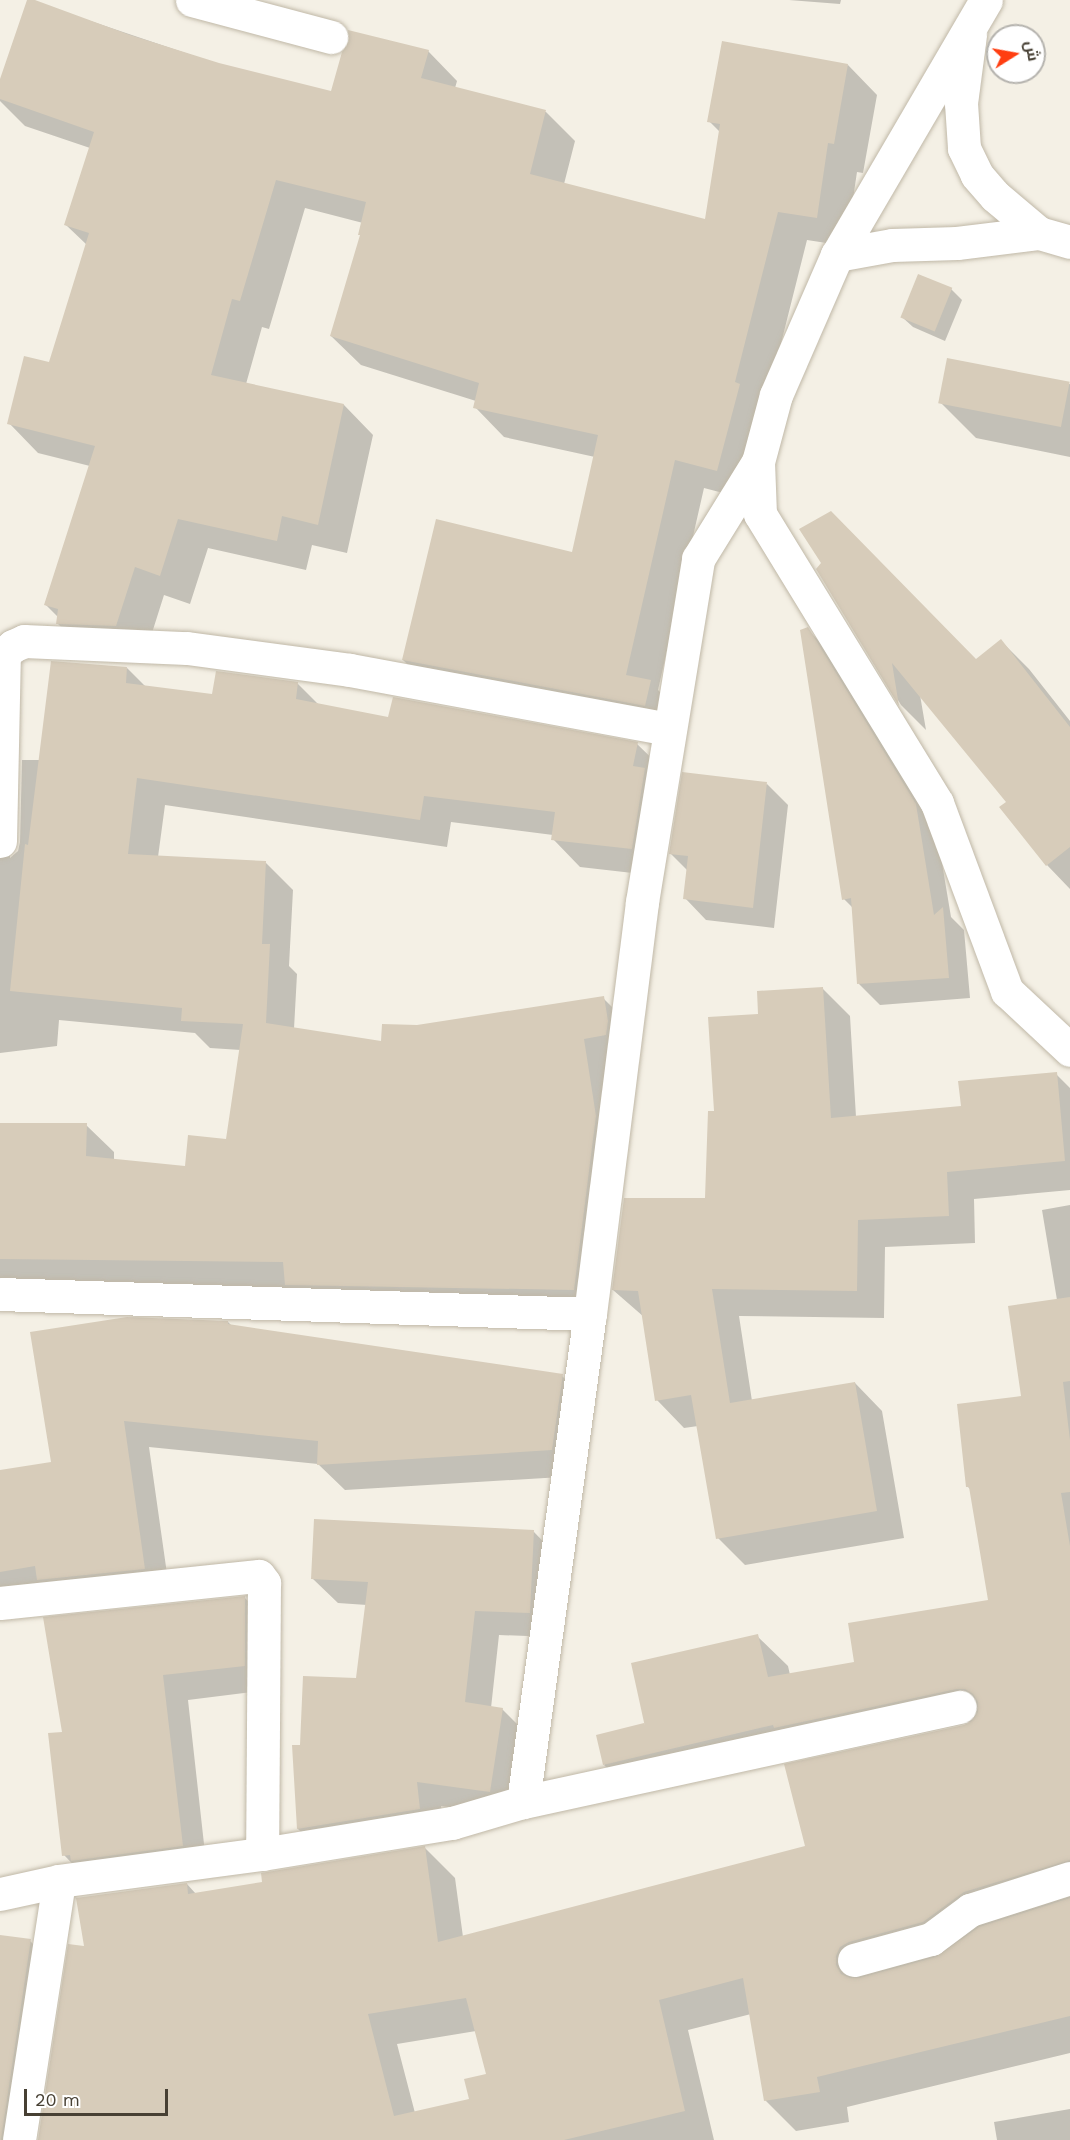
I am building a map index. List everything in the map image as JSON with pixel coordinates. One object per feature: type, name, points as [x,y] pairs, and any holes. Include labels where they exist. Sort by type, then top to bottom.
[{"type":"street","points":[[192,0],[331,37]]},
{"type":"street","points":[[979,10],[961,103],[964,148],[977,175],[995,196],[1039,233]]},
{"type":"street","points":[[523,1802],[590,1314],[642,902],[698,559],[758,462],[776,395],[837,255],[979,10]]},
{"type":"street","points":[[837,255],[892,245],[957,243],[1039,233],[1070,242]]},
{"type":"street","points":[[758,462],[760,514],[937,803],[1007,991],[1070,1050]]},
{"type":"street","points":[[0,841],[4,654],[13,646],[24,641],[187,648],[350,670],[669,729]]},
{"type":"street","points":[[0,1294],[590,1314]]},
{"type":"street","points":[[0,1603],[259,1576],[264,1583],[262,1854]]},
{"type":"street","points":[[0,1894],[59,1881],[262,1854],[452,1823],[523,1802],[960,1707]]},
{"type":"street","points":[[854,1960],[931,1939],[970,1910],[1070,1878]]},
{"type":"street","points":[[19,2140],[59,1881]]},
{"type":"building","points":[[27,0],[35,0],[130,35],[219,63],[331,91],[342,52],[349,41],[348,30],[429,50],[421,78],[546,110],[530,174],[705,219],[720,124],[707,122],[722,41],[848,64],[834,144],[828,143],[817,218],[778,212],[735,382],[740,384],[717,471],[675,460],[626,675],[651,680],[645,706],[402,660],[436,519],[572,552],[598,435],[473,408],[479,383],[330,336],[360,235],[358,235],[366,202],[276,180],[240,301],[232,299],[211,375],[344,404],[318,525],[282,516],[277,541],[178,519],[160,576],[135,567],[116,626],[56,624],[58,609],[44,605],[95,446],[7,424],[24,356],[49,362],[89,233],[64,225],[94,132],[0,99],[0,79]]},
{"type":"building","points":[[918,274],[952,288],[935,331],[900,318]]},
{"type":"building","points":[[947,358],[1070,382],[1061,427],[938,403]]},
{"type":"building","points":[[831,511],[976,659],[1001,639],[1070,727],[1070,847],[1046,866],[999,807],[1006,802],[892,663],[899,706],[816,569],[821,563],[799,529]]},
{"type":"building","points":[[808,627],[916,804],[934,915],[943,907],[949,978],[857,984],[851,898],[842,900],[800,630]]},
{"type":"building","points":[[51,661],[127,667],[126,683],[212,694],[216,671],[298,682],[296,699],[388,717],[393,697],[638,742],[633,766],[645,768],[632,849],[551,840],[555,812],[424,796],[420,820],[137,778],[128,854],[266,861],[262,944],[270,944],[266,1023],[381,1041],[382,1024],[417,1025],[604,996],[608,1021],[606,1035],[584,1039],[596,1116],[574,1290],[285,1285],[283,1262],[0,1259],[0,1123],[87,1123],[86,1156],[185,1166],[188,1135],[226,1139],[243,1024],[181,1021],[182,1008],[10,991],[25,844],[28,845]]},
{"type":"building","points":[[682,772],[767,782],[753,908],[683,899],[688,856],[669,854]]},
{"type":"building","points":[[823,987],[831,1118],[961,1106],[958,1081],[1057,1072],[1065,1161],[947,1172],[949,1216],[858,1220],[857,1291],[712,1289],[730,1403],[855,1382],[877,1511],[716,1539],[691,1395],[655,1401],[638,1291],[612,1290],[624,1198],[705,1198],[708,1111],[714,1111],[708,1017],[758,1014],[757,991]]},
{"type":"building","points":[[1070,1297],[1070,1381],[1063,1382],[1070,1440],[1070,1492],[1061,1493],[1070,1546],[1070,1860],[964,1892],[923,1922],[849,1942],[840,1947],[836,1956],[836,1965],[841,1974],[850,1978],[859,1978],[936,1957],[979,1927],[1070,1898],[1070,2016],[817,2077],[820,2092],[764,2101],[743,1978],[659,2000],[685,2111],[564,2140],[38,2140],[68,1944],[84,1946],[76,1898],[187,1883],[188,1894],[262,1882],[261,1873],[425,1846],[438,1942],[805,1846],[784,1764],[964,1725],[972,1721],[978,1712],[978,1702],[973,1694],[965,1689],[957,1689],[774,1728],[773,1725],[603,1765],[596,1735],[644,1723],[645,1727],[631,1663],[758,1634],[768,1677],[854,1662],[848,1623],[988,1600],[969,1487],[966,1487],[957,1404],[1021,1396],[1008,1306]],"holes":[[[466,1998],[486,2074],[464,2079],[469,2099],[394,2116],[368,2014]]]},
{"type":"building","points":[[127,1317],[228,1321],[228,1324],[563,1374],[552,1450],[317,1465],[318,1441],[124,1421],[145,1569],[37,1580],[35,1566],[0,1572],[0,1470],[51,1462],[30,1332]]},
{"type":"building","points":[[314,1519],[534,1530],[530,1613],[475,1611],[465,1702],[503,1708],[490,1792],[417,1782],[420,1809],[297,1829],[292,1745],[300,1745],[303,1676],[356,1678],[368,1582],[311,1579]]},
{"type":"building","points":[[245,1596],[245,1666],[163,1675],[183,1846],[71,1861],[70,1855],[62,1856],[48,1733],[62,1732],[43,1617]]},
{"type":"building","points":[[0,1935],[31,1939],[1,2140],[0,2140]]}]
